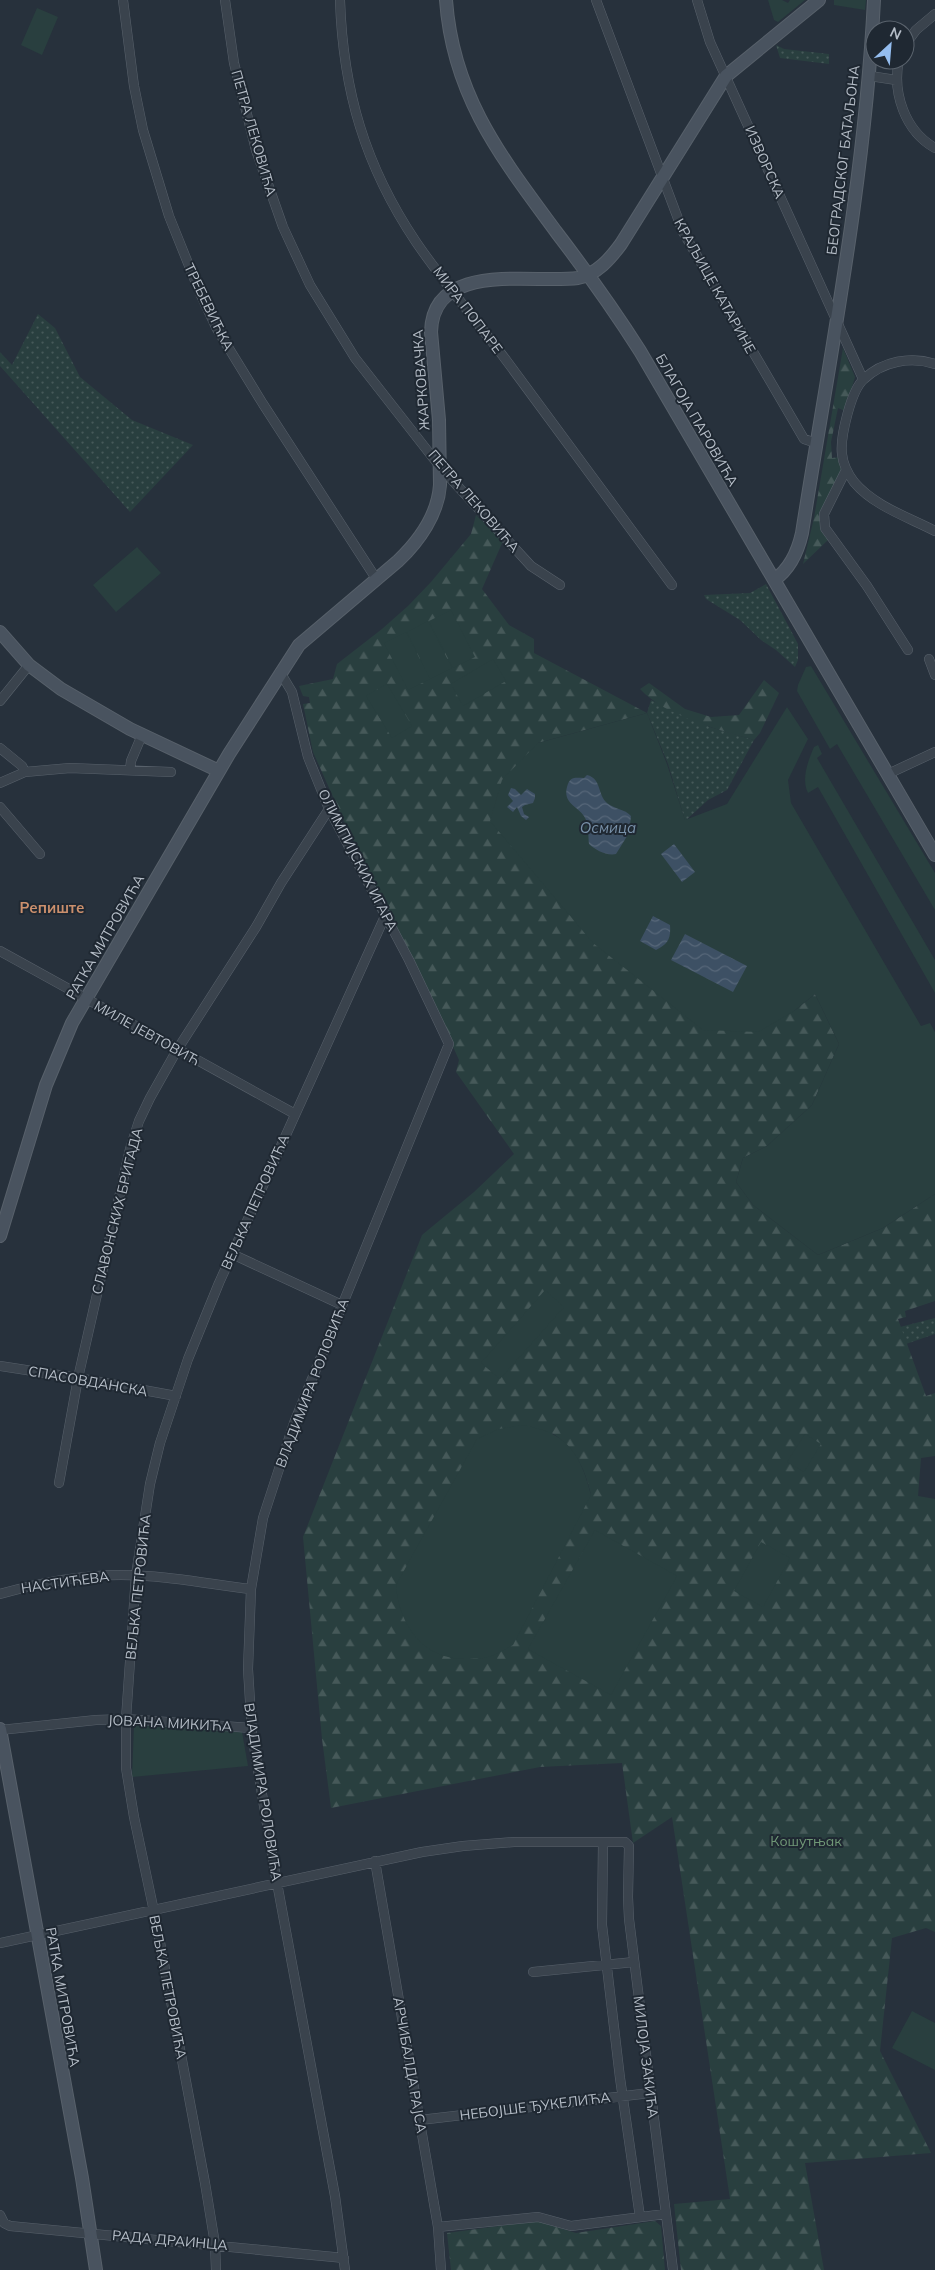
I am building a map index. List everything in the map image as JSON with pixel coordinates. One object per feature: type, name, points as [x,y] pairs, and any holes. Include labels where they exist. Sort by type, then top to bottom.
[{"type":"street","name":"ТРЕБЕВИЋКА","points":[[123,0],[134,86],[145,137],[174,232],[200,293],[217,329],[263,404],[378,580]]},
{"type":"street","name":"ПЕТРА ЛЕКОВИЋА","points":[[225,0],[233,54],[248,121],[264,178],[296,256],[339,336],[441,468],[531,566],[560,585]]},
{"type":"street","name":"МИРА ПОПАРЕ","points":[[340,0],[343,49],[352,100],[362,135],[392,202],[416,242],[672,585]]},
{"type":"street","name":"БЛАГОЈА ПАРОВИЋА","points":[[446,0],[457,61],[472,104],[483,128],[512,172],[588,275],[640,351],[935,855]]},
{"type":"street","name":"КРАЉИЦЕ КАТАРИНЕ","points":[[596,0],[676,218],[693,253],[804,439],[816,443]]},
{"type":"street","name":"ИЗВОРСКА","points":[[697,0],[710,42],[836,323]]},
{"type":"street","name":"ЖАРКОВАЧКА","points":[[280,672],[304,640],[378,580],[403,557],[428,525],[439,495],[441,468],[431,322],[438,305],[453,291],[464,285],[481,280],[569,280],[588,275],[613,255],[726,76],[819,0]]},
{"type":"street","name":"БЕОГРАДСКОГ БАТАЉОНА","points":[[774,580],[789,565],[800,544],[858,191],[870,76],[874,0]]},
{"type":"street","points":[[915,31],[935,14]]},
{"type":"street","points":[[898,70],[896,80],[898,95],[911,124],[920,137],[935,148]]},
{"type":"street","points":[[870,76],[896,80]]},
{"type":"street","points":[[836,323],[863,379]]},
{"type":"street","points":[[935,364],[918,360],[899,361],[873,372],[863,379],[855,395],[844,431],[842,456],[846,470],[854,481],[870,496],[935,530]]},
{"type":"street","points":[[846,470],[824,514],[825,528],[867,586],[908,650]]},
{"type":"street","points":[[0,632],[29,665],[61,689],[142,735],[219,771]]},
{"type":"street","points":[[929,659],[935,675]]},
{"type":"street","points":[[0,701],[29,665]]},
{"type":"street","name":"РАТКА МИТРОВИЋА","points":[[0,1236],[2,1220],[50,1074],[86,999],[219,771],[280,672]]},
{"type":"street","name":"ОЛИМПИЈСКИХ ИГАРА","points":[[280,672],[292,692],[308,757],[329,809],[386,914],[449,1044]]},
{"type":"street","points":[[130,770],[131,761],[142,735]]},
{"type":"street","points":[[0,748],[22,766],[25,772]]},
{"type":"street","points":[[888,774],[935,752]]},
{"type":"street","points":[[0,782],[25,772],[70,768],[170,772]]},
{"type":"street","points":[[0,807],[40,854]]},
{"type":"street","name":"СЛАВОНСКИХ БРИГАДА","points":[[59,1482],[78,1378],[133,1136],[150,1098],[176,1050],[256,927],[281,882],[329,809]]},
{"type":"street","name":"ВЕЉКА ПЕТРОВИЋА","points":[[216,2270],[215,2244],[126,1768],[126,1719],[136,1575],[150,1484],[160,1443],[202,1320],[386,914]]},
{"type":"street","name":"МИЛЕ ЈЕВТОВИЋ","points":[[0,951],[176,1050],[295,1114]]},
{"type":"street","name":"ВЛАДИМИРА РОЛОВИЋА","points":[[345,2270],[335,2196],[277,1883],[251,1728],[248,1669],[250,1589],[263,1518],[294,1423],[449,1044]]},
{"type":"street","points":[[232,1254],[342,1305]]},
{"type":"street","name":"СПАСОВДАНСКА","points":[[0,1366],[176,1396]]},
{"type":"street","name":"НАСТИЋЕВА","points":[[0,1594],[28,1586],[70,1579],[136,1575],[250,1589]]},
{"type":"street","name":"ЈОВАНА МИКИЋА","points":[[0,1730],[96,1720],[126,1719],[251,1728]]},
{"type":"street","name":"РАТКА МИТРОВИЋА","points":[[0,1730],[91,2233],[96,2270]]},
{"type":"street","points":[[0,1943],[154,1911],[375,1861],[486,1843],[603,1842]]},
{"type":"street","name":"МИЛОЈА ЗАКИЋА","points":[[640,2217],[602,1925],[603,1842],[622,1842],[628,1844],[628,1897],[634,1962],[673,2270]]},
{"type":"street","name":"АРЧИБАЛДА РАЈСА","points":[[375,1861],[438,2227],[441,2270]]},
{"type":"street","points":[[533,1972],[634,1962]]},
{"type":"street","name":"НЕБОЈШЕ ЂУКЕЛИЋА","points":[[420,2120],[650,2093]]},
{"type":"street","points":[[438,2227],[534,2217],[543,2217],[571,2226],[666,2214]]},
{"type":"street","name":"РАДА ДРАИНЦА","points":[[0,2216],[4,2223],[10,2226],[215,2244],[344,2258]]},
{"type":"green space","points":[[768,0],[782,0],[788,3],[790,0],[805,0],[778,22],[774,20]]},
{"type":"green space","points":[[834,0],[866,0],[865,10],[834,5]]},
{"type":"green space","points":[[37,8],[58,17],[42,55],[21,45]]},
{"type":"green space","points":[[776,45],[784,49],[829,54],[829,64],[780,58]]},
{"type":"green space","points":[[38,314],[55,328],[80,377],[132,420],[193,445],[130,512],[0,366],[0,352],[12,365]]},
{"type":"green space","points":[[843,348],[855,377],[845,411],[838,408],[831,442],[832,458],[839,457],[842,469],[822,514],[823,531],[828,540],[803,564],[814,518]]},
{"type":"green space","name":"Кошутњак","points":[[476,515],[503,541],[482,589],[509,625],[534,639],[534,653],[647,713],[538,743],[794,1011],[815,994],[839,1044],[812,1105],[767,1146],[743,1158],[736,1182],[753,1205],[818,1255],[883,1228],[935,1194],[935,1301],[905,1311],[906,1317],[898,1319],[926,1396],[935,1393],[935,1456],[921,1458],[918,1496],[935,1499],[935,1932],[926,1928],[892,1938],[880,2051],[931,2153],[805,2163],[824,2270],[681,2270],[674,2204],[730,2199],[672,1817],[633,1843],[622,1763],[540,1767],[331,1808],[322,1739],[303,1537],[422,1235],[474,1192],[514,1154],[456,1072],[459,1060],[342,817],[313,752],[303,704],[310,703],[309,697],[303,696],[299,686],[333,679],[337,664],[408,606],[431,582],[471,534]],"holes":[[[552,1433],[573,1452],[582,1467],[591,1495]]]},
{"type":"green space","points":[[137,547],[161,573],[116,612],[93,585]]},
{"type":"green space","points":[[766,584],[798,644],[798,660],[795,667],[761,640],[740,620],[706,599],[704,595],[750,593]]},
{"type":"green space","points":[[451,610],[475,657],[453,668],[429,621]]},
{"type":"green space","points":[[428,621],[452,668],[430,679],[407,632]]},
{"type":"green space","points":[[406,632],[430,679],[408,690],[384,643]]},
{"type":"green space","points":[[493,659],[506,681],[463,706],[451,684]]},
{"type":"green space","points":[[811,666],[935,873],[935,910],[837,744],[830,749],[797,691],[806,667]]},
{"type":"green space","points":[[764,680],[779,693],[760,733],[754,740],[693,721],[663,707],[640,689],[649,683],[685,709],[711,717],[739,715]]},
{"type":"green space","points":[[387,684],[412,726],[392,738],[366,696]]},
{"type":"green space","points":[[651,700],[710,727],[754,740],[727,790],[708,800],[685,821],[668,764],[647,713]]},
{"type":"green space","points":[[787,707],[808,739],[788,780],[791,803],[921,1026],[930,1023],[935,1032],[935,1194],[883,1228],[818,1255],[753,1205],[736,1182],[743,1158],[767,1146],[812,1105],[839,1044],[815,994],[794,1011],[758,1032],[703,1030],[593,943],[490,821],[502,780],[538,743],[647,713],[667,764],[685,820],[727,804]]},
{"type":"green space","points":[[818,745],[822,754],[817,758],[935,960],[935,993],[818,787],[808,793],[805,782],[806,770],[814,747]]},
{"type":"green space","points":[[545,1290],[564,1307],[500,1379],[481,1363]]},
{"type":"green space","points":[[935,1318],[935,1334],[906,1344],[900,1327]]},
{"type":"green space","points":[[522,1425],[549,1432],[567,1445],[582,1468],[591,1495],[513,1645],[495,1655],[484,1658],[453,1658],[439,1654],[417,1638],[409,1627],[402,1614],[396,1585],[477,1439],[499,1429]]},
{"type":"green space","points":[[805,1434],[821,1444],[804,1472],[787,1462]]},
{"type":"green space","points":[[595,1530],[677,1576],[611,1695],[528,1649]]},
{"type":"green space","points":[[761,1542],[790,1558],[763,1607],[734,1591]]},
{"type":"green space","points":[[134,1725],[242,1732],[248,1766],[132,1777]]},
{"type":"green space","points":[[912,2011],[935,2023],[935,2070],[892,2048]]},
{"type":"green space","points":[[537,2221],[576,2233],[655,2221],[661,2226],[665,2270],[451,2270],[447,2233]]},
{"type":"water","name":"Осмица","points":[[587,775],[595,780],[607,803],[631,816],[629,833],[616,854],[601,852],[589,844],[586,820],[567,798],[567,787],[570,781],[573,778],[584,778]]},
{"type":"water","points":[[511,788],[521,795],[527,789],[535,794],[533,803],[522,807],[524,814],[529,817],[526,820],[521,816],[517,807],[513,812],[507,807],[513,801],[508,795]]},
{"type":"water","points":[[674,844],[695,872],[682,882],[661,854]]},
{"type":"water","points":[[653,916],[670,925],[668,941],[656,950],[640,941]]},
{"type":"water","points":[[685,934],[747,966],[733,992],[671,960]]},
{"type":"district","name":"Репиште","points":[[52,907]]}]
